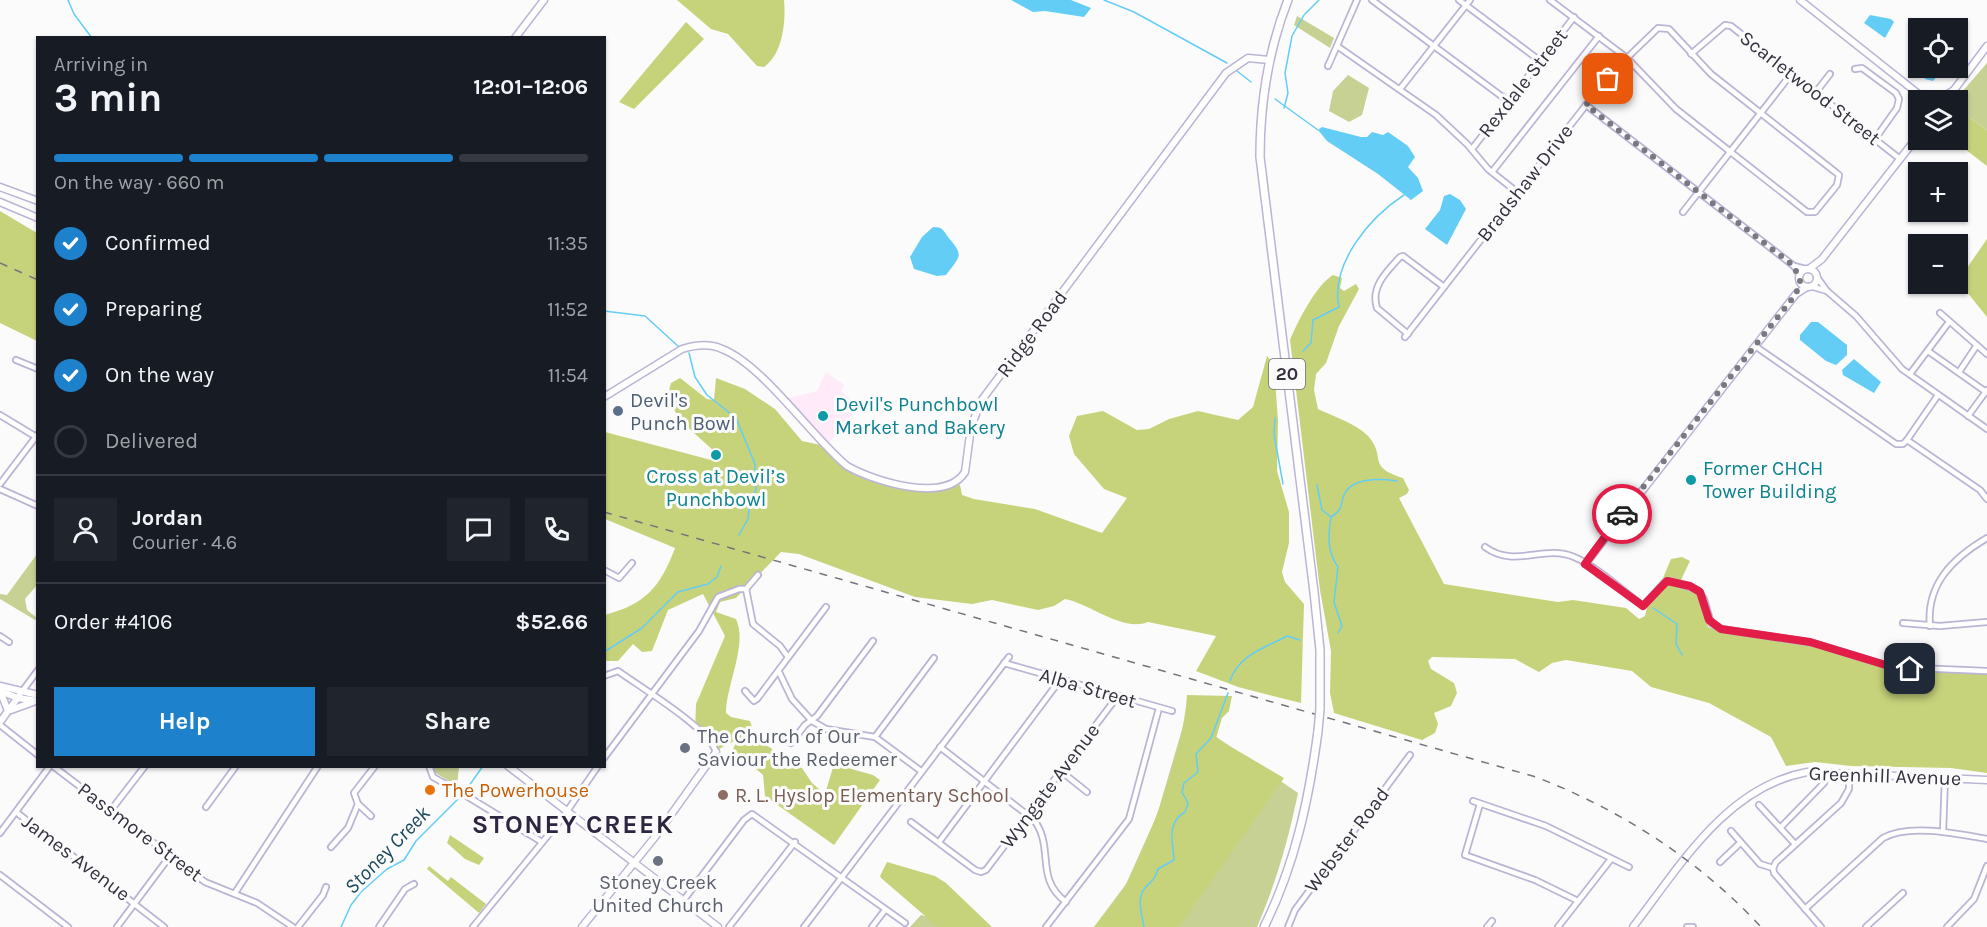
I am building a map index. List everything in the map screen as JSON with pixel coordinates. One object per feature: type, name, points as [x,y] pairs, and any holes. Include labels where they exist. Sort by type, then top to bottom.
[{"type":"main road","name":"20","points":[[1264,927],[1295,849],[1306,804],[1320,709],[1320,650],[1314,592],[1262,182],[1260,128],[1269,60],[1288,0]]},
{"type":"street","points":[[517,36],[544,0]]},
{"type":"street","points":[[1328,66],[1357,0]]},
{"type":"street","points":[[1372,0],[1508,101]]},
{"type":"street","points":[[1459,0],[1539,60]]},
{"type":"street","points":[[1400,89],[1470,0]]},
{"type":"street","points":[[1550,0],[1628,58],[1676,109],[1729,153]]},
{"type":"street","points":[[1800,0],[1913,90]]},
{"type":"street","name":"Rexdale Street","points":[[1472,149],[1574,17]]},
{"type":"street","name":"Scarletwood Street","points":[[1691,54],[1725,25],[1731,26],[1900,159]]},
{"type":"street","name":"Bradshaw Drive","points":[[1444,287],[1408,258],[1400,256],[1379,282],[1375,302],[1381,314],[1407,335],[1586,105],[1658,28],[1665,28],[1711,74],[1839,175],[1837,185],[1815,212],[1807,212],[1729,153]]},
{"type":"street","points":[[1492,172],[1599,36]]},
{"type":"street","points":[[1337,46],[1448,125],[1492,172],[1517,192]]},
{"type":"street","points":[[1954,90],[1987,46]]},
{"type":"street","name":"Ridge Road","points":[[606,396],[681,349],[694,345],[719,347],[749,366],[847,466],[864,475],[913,488],[931,488],[954,483],[965,472],[971,427],[981,401],[1226,74],[1235,64],[1248,58],[1269,60]]},
{"type":"street","points":[[1855,69],[1862,68],[1896,93],[1899,99],[1897,108],[1875,139]]},
{"type":"street","points":[[1683,212],[1792,73]]},
{"type":"street","points":[[1816,92],[1830,74]]},
{"type":"street","points":[[1586,105],[1794,266],[1800,278],[1809,287],[1827,291]]},
{"type":"street","points":[[1796,294],[1800,278],[1822,259],[1908,149]]},
{"type":"street","points":[[1,188],[36,200]]},
{"type":"street","points":[[0,202],[36,217]]},
{"type":"street","points":[[1585,564],[1796,294],[1815,283],[1822,259]]},
{"type":"street","points":[[1794,266],[1808,269],[1817,276],[1827,291],[1845,304],[1893,361],[1987,429]]},
{"type":"street","points":[[1940,313],[1987,354]]},
{"type":"street","points":[[1910,375],[1949,321]]},
{"type":"street","points":[[1959,372],[1977,345]]},
{"type":"street","points":[[1755,346],[1892,443],[1903,444],[1907,440],[1938,395]]},
{"type":"street","points":[[1928,351],[1986,391],[1968,416]]},
{"type":"street","points":[[16,360],[36,368]]},
{"type":"street","points":[[0,415],[36,436]]},
{"type":"street","points":[[36,438],[0,486],[36,505]]},
{"type":"street","points":[[1907,440],[1980,490],[1987,499]]},
{"type":"street","points":[[1930,626],[1932,596],[1940,578],[1960,555],[1987,538]]},
{"type":"street","points":[[1485,547],[1497,556],[1510,558],[1555,553],[1574,557],[1643,606],[1666,581],[1696,588],[1704,599],[1709,620],[1721,629],[1814,643],[1892,667],[1987,671]]},
{"type":"street","points":[[606,571],[619,578],[632,563]]},
{"type":"street","points":[[606,755],[699,631],[718,597],[739,589],[746,589],[758,575]]},
{"type":"street","points":[[746,589],[753,624],[780,646],[788,657]]},
{"type":"street","points":[[745,691],[755,701],[826,607]]},
{"type":"street","points":[[1903,623],[1930,626],[1987,622]]},
{"type":"street","points":[[0,636],[9,642]]},
{"type":"street","points":[[791,744],[805,725],[812,721],[873,641]]},
{"type":"street","points":[[804,927],[1009,657]]},
{"type":"street","points":[[875,737],[934,658]]},
{"type":"street","name":"Alba Street","points":[[1004,663],[1172,711]]},
{"type":"street","points":[[582,927],[700,777],[716,752],[714,744],[700,730],[651,695],[615,670],[606,675]]},
{"type":"street","points":[[779,672],[792,699],[812,721],[826,729],[875,737],[921,771]]},
{"type":"street","points":[[36,673],[0,724],[36,752]]},
{"type":"street","points":[[912,822],[939,842],[1060,680]]},
{"type":"street","points":[[0,686],[20,696],[36,695]]},
{"type":"street","points":[[0,691],[36,700]]},
{"type":"street","points":[[0,691],[8,711]]},
{"type":"street","name":"Wyngate Avenue","points":[[939,842],[981,872],[986,870],[1117,697]]},
{"type":"street","points":[[8,711],[36,702]]},
{"type":"street","points":[[1046,927],[1129,819],[1159,708]]},
{"type":"street","points":[[940,747],[1028,814],[1042,836],[1047,879],[1051,888],[1066,902]]},
{"type":"street","name":"Webster Road","points":[[1288,927],[1295,910],[1410,755]]},
{"type":"street","points":[[0,833],[49,768]]},
{"type":"street","name":"Passmore Street","points":[[54,768],[205,882],[274,912],[293,927]]},
{"type":"street","points":[[111,810],[143,768]]},
{"type":"street","points":[[206,807],[235,768]]},
{"type":"street","points":[[234,893],[317,768]]},
{"type":"street","points":[[371,816],[358,804],[354,793],[373,768]]},
{"type":"street","points":[[430,768],[433,777],[449,786]]},
{"type":"street","points":[[511,768],[632,864],[718,927]]},
{"type":"street","points":[[473,927],[566,812],[597,768]]},
{"type":"street","points":[[1062,771],[1087,792]]},
{"type":"street","name":"Greenhill Avenue","points":[[1633,927],[1719,819],[1749,795],[1786,776],[1806,772],[1945,776],[1987,780]]},
{"type":"street","points":[[1821,927],[1774,873],[1773,868],[1774,863],[1841,803],[1849,789],[1849,773]]},
{"type":"street","points":[[1943,832],[1945,776]]},
{"type":"street","points":[[1781,827],[1824,783]]},
{"type":"street","points":[[465,795],[542,842]]},
{"type":"street","points":[[1473,801],[1546,826],[1629,867]]},
{"type":"street","points":[[331,847],[348,828],[358,804]]},
{"type":"street","points":[[1480,804],[1465,855],[1535,880],[1578,902]]},
{"type":"street","points":[[1759,805],[1795,844]]},
{"type":"street","name":"James Avenue","points":[[16,812],[164,927]]},
{"type":"street","points":[[683,902],[747,816],[752,814],[795,842],[905,923]]},
{"type":"street","points":[[1731,831],[1760,864],[1773,868]]},
{"type":"street","points":[[1805,909],[1887,835],[1899,832],[1943,832],[1987,839]]},
{"type":"street","points":[[729,927],[795,842]]},
{"type":"street","points":[[1720,862],[1740,843]]},
{"type":"street","points":[[117,927],[170,856]]},
{"type":"street","points":[[1558,927],[1611,859]]},
{"type":"street","points":[[1947,927],[1974,899],[1987,866]]},
{"type":"street","points":[[0,875],[68,927]]},
{"type":"street","points":[[379,927],[405,889],[414,884]]},
{"type":"street","points":[[298,927],[323,895],[326,887]]},
{"type":"street","points":[[1866,927],[1903,893]]},
{"type":"street","points":[[872,927],[885,910]]},
{"type":"street","points":[[1487,927],[1492,921]]},
{"type":"street","points":[[1687,927],[1693,927]]},
{"type":"shaded area","points":[[826,372],[844,385],[841,391],[859,406],[828,444],[785,399],[817,391]]},
{"type":"green space","points":[[677,0],[784,0],[784,27],[775,54],[764,67],[757,66],[728,34],[711,29]]},
{"type":"green space","points":[[1297,16],[1334,38],[1330,48],[1294,25]]},
{"type":"green space","points":[[686,22],[704,39],[634,109],[619,102]]},
{"type":"green space","points":[[1987,63],[1987,130],[1968,117],[1968,90],[1964,90]]},
{"type":"green space","points":[[1348,75],[1369,88],[1362,115],[1349,122],[1329,111],[1333,91]]},
{"type":"green space","points":[[1968,117],[1987,130],[1987,166],[1966,150],[1968,150]]},
{"type":"green space","points":[[0,211],[36,232],[36,341],[0,323]]},
{"type":"green space","points":[[1987,239],[1987,317],[1968,293],[1968,267]]},
{"type":"green space","points":[[1333,275],[1342,278],[1340,288],[1344,291],[1356,284],[1359,289],[1339,326],[1326,363],[1316,374],[1314,390],[1318,409],[1357,427],[1367,435],[1376,449],[1380,465],[1391,474],[1403,478],[1409,490],[1407,494],[1399,498],[1444,584],[1558,602],[1573,600],[1626,608],[1639,619],[1645,616],[1650,593],[1663,578],[1671,559],[1682,557],[1690,561],[1681,580],[1700,597],[1708,627],[1722,632],[1858,654],[1907,667],[1961,666],[1987,669],[1987,773],[1951,768],[1851,766],[1815,762],[1786,766],[1771,737],[1709,703],[1651,687],[1632,671],[1566,660],[1552,663],[1539,672],[1515,659],[1432,657],[1428,661],[1431,669],[1454,683],[1457,693],[1451,706],[1434,713],[1438,724],[1435,733],[1422,740],[1334,713],[1330,693],[1331,651],[1320,590],[1290,340],[1314,295]]},
{"type":"green space","points":[[1267,356],[1274,364],[1278,421],[1277,471],[1289,512],[1289,543],[1282,572],[1285,582],[1304,604],[1301,703],[1238,687],[1196,671],[1216,636],[1148,622],[1128,623],[1065,599],[1054,606],[1038,610],[992,600],[972,604],[915,597],[799,554],[781,552],[736,598],[720,602],[716,612],[736,619],[739,629],[738,653],[726,713],[731,717],[750,721],[756,740],[771,748],[779,757],[802,768],[812,783],[825,794],[834,764],[873,775],[880,780],[834,845],[765,796],[763,775],[733,749],[738,739],[719,749],[695,731],[696,704],[725,636],[703,594],[668,610],[652,651],[642,652],[633,644],[618,661],[606,661],[606,615],[641,600],[657,584],[675,548],[606,519],[606,432],[715,461],[715,452],[691,430],[671,403],[669,393],[671,383],[680,378],[707,399],[714,400],[716,378],[745,389],[775,409],[802,441],[821,445],[858,476],[897,488],[927,492],[960,485],[962,495],[1035,509],[1102,533],[1127,498],[1104,489],[1074,454],[1069,436],[1077,416],[1103,411],[1137,430],[1149,429],[1169,419],[1198,411],[1238,420],[1253,407]]},
{"type":"green space","points":[[36,555],[36,586],[25,599],[27,610],[36,619],[0,599],[0,594],[7,595]]},
{"type":"green space","points":[[1187,695],[1232,696],[1229,711],[1222,718],[1216,738],[1284,778],[1179,927],[1094,927],[1124,889],[1146,841],[1173,765],[1185,716]]},
{"type":"green space","points":[[1186,716],[1298,793],[1281,861],[1257,927],[1094,927],[1126,884],[1157,815]]},
{"type":"green space","points":[[433,768],[459,768],[457,786],[434,772]]},
{"type":"green space","points":[[450,835],[484,858],[479,865],[465,859],[447,843]]},
{"type":"green space","points":[[887,862],[935,876],[946,883],[992,927],[938,927],[881,878]]},
{"type":"green space","points":[[429,866],[448,881],[451,877],[486,904],[479,913],[427,869]]},
{"type":"green space","points":[[921,915],[971,927],[910,927]]},
{"type":"water","points":[[1011,0],[1071,0],[1091,8],[1084,17],[1045,11],[1033,12]]},
{"type":"water","points":[[1870,15],[1891,19],[1894,22],[1885,38],[1864,23]]},
{"type":"water","points":[[1322,127],[1361,137],[1367,137],[1372,132],[1383,135],[1388,132],[1408,146],[1415,157],[1408,167],[1418,178],[1423,191],[1411,200],[1378,174],[1327,141],[1318,130]]},
{"type":"water","points":[[1450,194],[1460,200],[1466,209],[1447,245],[1425,229],[1440,210],[1444,196]]},
{"type":"water","points":[[933,227],[942,229],[957,248],[959,256],[946,275],[937,276],[914,269],[910,257],[922,237]]},
{"type":"water","points":[[1811,322],[1818,322],[1847,345],[1847,355],[1836,365],[1826,361],[1800,340],[1800,335]]},
{"type":"water","points":[[1854,359],[1881,382],[1874,393],[1843,375],[1842,370]]},
{"type":"waterway","name":"Stoney Creek","points":[[68,0],[74,14],[90,36]]},
{"type":"waterway","points":[[1104,0],[1134,12],[1227,63]]},
{"type":"waterway","points":[[1284,108],[1288,93],[1285,73],[1292,36],[1304,15],[1319,0]]},
{"type":"waterway","points":[[1237,71],[1251,82]]},
{"type":"waterway","points":[[1275,99],[1318,130]]},
{"type":"waterway","points":[[1303,351],[1311,343],[1313,320],[1339,307],[1338,291],[1341,274],[1355,243],[1378,216],[1404,195]]},
{"type":"waterway","name":"Stoney Creek","points":[[606,311],[645,316],[679,347]]},
{"type":"waterway","name":"Stoney Creek","points":[[689,353],[695,377],[707,395],[736,418],[755,464],[756,490],[750,500],[748,519],[739,535]]},
{"type":"waterway","points":[[1275,418],[1274,434],[1283,484]]},
{"type":"waterway","points":[[1331,517],[1341,507],[1347,490],[1357,483],[1371,480],[1397,481]]},
{"type":"waterway","points":[[1317,485],[1322,510],[1331,517],[1329,543],[1338,567],[1334,602],[1342,626],[1338,633]]},
{"type":"waterway","name":"Stoney Creek","points":[[606,651],[642,628],[678,592],[708,584],[717,577],[721,566]]},
{"type":"waterway","points":[[1653,608],[1677,624],[1676,644],[1682,655]]},
{"type":"waterway","points":[[1230,681],[1239,665],[1253,653],[1287,636],[1300,640]]},
{"type":"waterway","points":[[1144,927],[1140,907],[1142,892],[1154,878],[1158,869],[1174,860],[1173,827],[1179,816],[1185,812],[1188,803],[1182,792],[1184,783],[1198,772],[1196,754],[1211,738],[1228,693]]},
{"type":"waterway","name":"Stoney Creek","points":[[466,790],[482,768]]},
{"type":"waterway","name":"Stoney Creek","points":[[341,927],[351,905],[361,892],[387,869],[404,860],[416,841],[459,798]]},
{"type":"railway","points":[[0,263],[36,279]]},
{"type":"railway","points":[[606,513],[1536,777],[1598,805],[1657,839],[1712,880],[1761,927]]},
{"type":"way so far","points":[[1608,79],[1586,105],[1685,179],[1794,266],[1800,275],[1796,294],[1622,514]]},
{"type":"place","name":"Devil's Punch Bowl","points":[[618,411]]},
{"type":"place","name":"Devil's Punchbowl Market and Bakery","points":[[823,416]]},
{"type":"place","name":"Cross at Devil’s Punchbowl","points":[[716,455]]},
{"type":"place","name":"Former CHCH Tower Building","points":[[1691,480]]},
{"type":"place","name":"The Church of Our Saviour the Redeemer","points":[[685,748]]},
{"type":"place","name":"The Powerhouse","points":[[430,790]]},
{"type":"place","name":"R. L. Hyslop Elementary School","points":[[723,795]]},
{"type":"place","name":"Stoney Creek United Church","points":[[658,861]]},
{"type":"district","name":"STONEY CREEK","points":[[573,824]]},
{"type":"route","points":[[1622,514],[1585,564],[1643,606],[1663,583],[1670,581],[1696,588],[1704,599],[1709,620],[1721,629],[1810,642],[1889,666],[1910,669]]}]
